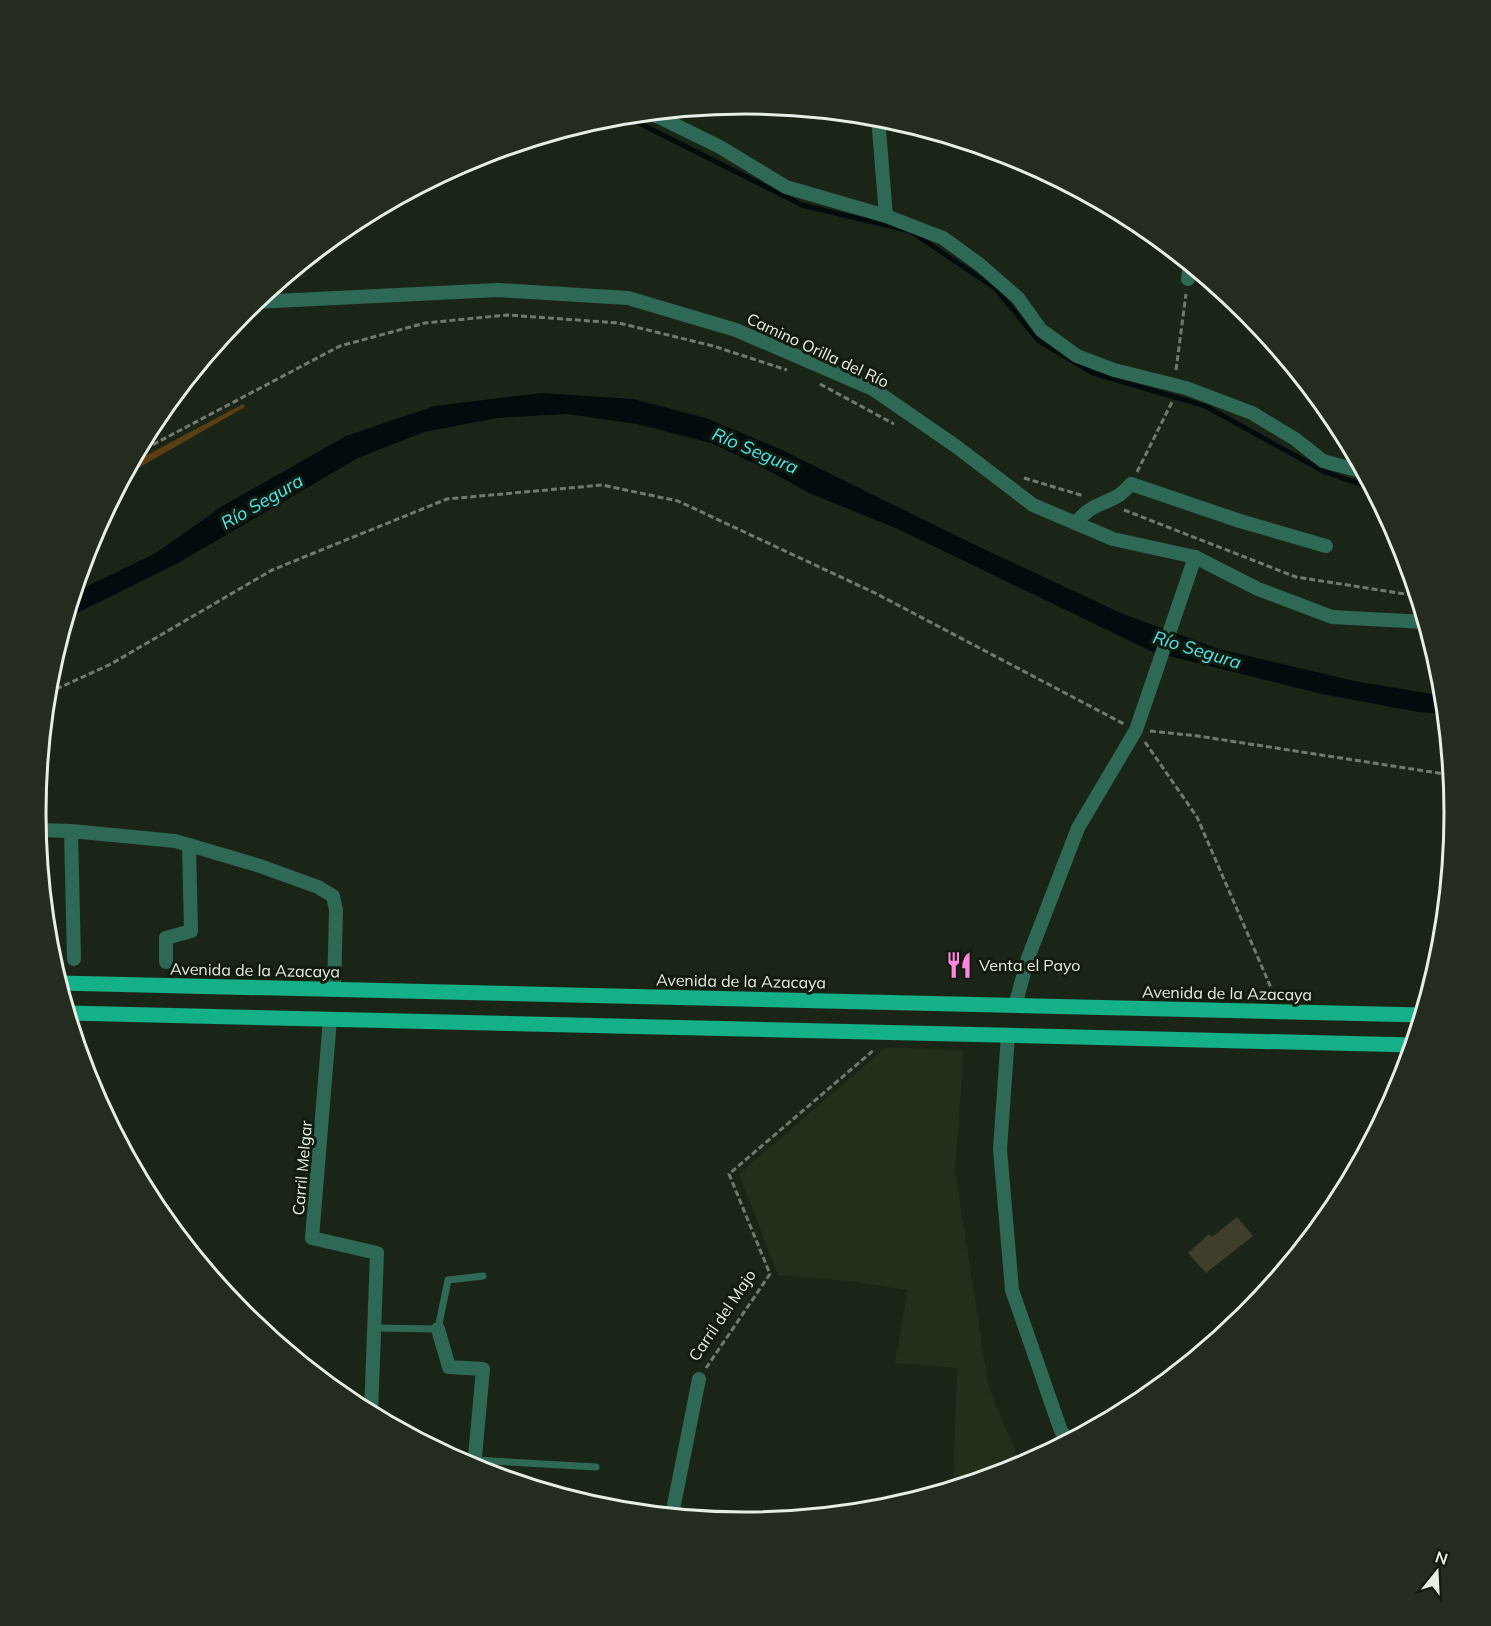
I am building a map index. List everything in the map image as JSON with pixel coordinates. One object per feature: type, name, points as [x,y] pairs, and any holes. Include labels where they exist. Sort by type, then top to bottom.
[{"type":"main road","name":"Avenida de la Azacaya","points":[[68,983],[1414,1015]]},
{"type":"main road","points":[[76,1013],[1404,1045]]},
{"type":"street","points":[[663,119],[720,147],[786,187],[886,216],[943,238],[979,264],[1018,298],[1041,330],[1077,356],[1175,393],[1252,413],[1295,439],[1323,461],[1354,469]]},
{"type":"street","points":[[880,127],[886,216]]},
{"type":"street","points":[[1188,279],[1189,273]]},
{"type":"street","name":"Camino Orilla del Río","points":[[270,301],[498,290],[628,298],[736,330],[873,390],[957,447],[1033,505],[1113,539],[1195,557],[1258,590],[1332,617],[1418,622]]},
{"type":"street","points":[[1076,523],[1084,512],[1116,497],[1131,484],[1240,521],[1326,546]]},
{"type":"street","points":[[1015,1006],[1028,958],[1078,828],[1136,730],[1195,557]]},
{"type":"street","points":[[47,830],[189,845],[308,883],[333,896],[336,910],[334,990]]},
{"type":"street","points":[[71,831],[74,959]]},
{"type":"street","points":[[166,962],[166,938],[191,931],[189,845]]},
{"type":"street","name":"Carril Melgar","points":[[330,1019],[312,1238],[377,1253],[371,1403]]},
{"type":"street","points":[[1008,1035],[1000,1149],[1012,1290],[1064,1435]]},
{"type":"street","points":[[438,1329],[449,1366],[483,1369],[475,1458]]},
{"type":"street","name":"Carril del Majo","points":[[673,1508],[699,1379]]},
{"type":"lane","points":[[374,1328],[438,1329],[448,1280],[483,1276]]},
{"type":"lane","points":[[495,1465],[597,1467]]},
{"type":"path","points":[[1131,484],[1175,393],[1175,376],[1188,279]]},
{"type":"path","points":[[151,446],[340,346],[426,323],[507,315],[620,324],[713,346],[795,373]]},
{"type":"path","points":[[815,381],[894,424]]},
{"type":"path","points":[[1018,476],[1103,502],[1296,577],[1409,595]]},
{"type":"path","points":[[58,688],[111,664],[272,570],[447,499],[602,485],[678,501],[875,593],[1136,730],[1198,736],[1443,774]]},
{"type":"path","points":[[1136,730],[1197,817],[1282,1012]]},
{"type":"path","name":"Carril del Majo","points":[[699,1379],[770,1274],[729,1174],[894,1032]]},
{"type":"shaded area","points":[[243,404],[245,407],[137,469],[144,457]]},
{"type":"shaded area","points":[[885,1048],[964,1050],[955,1171],[989,1389],[1018,1457],[953,1480],[957,1368],[895,1363],[908,1290],[850,1281],[778,1275],[739,1174]]},
{"type":"water","name":"Río Segura","points":[[541,393],[633,399],[706,418],[780,449],[971,543],[1123,614],[1219,649],[1354,681],[1434,694],[1437,713],[1418,712],[1322,694],[1153,652],[898,529],[809,493],[766,469],[711,443],[637,424],[567,414],[497,418],[424,432],[358,458],[178,563],[76,614],[84,588],[156,553],[221,507],[346,436],[435,406]]},
{"type":"building","points":[[1237,1217],[1253,1236],[1206,1273],[1188,1253],[1209,1234],[1212,1237]]},
{"type":"waterway","points":[[638,122],[802,205],[910,231],[995,288],[1039,341],[1093,373],[1205,406],[1325,472],[1362,485]]},
{"type":"place","name":"Venta el Payo","points":[[959,965]]}]
